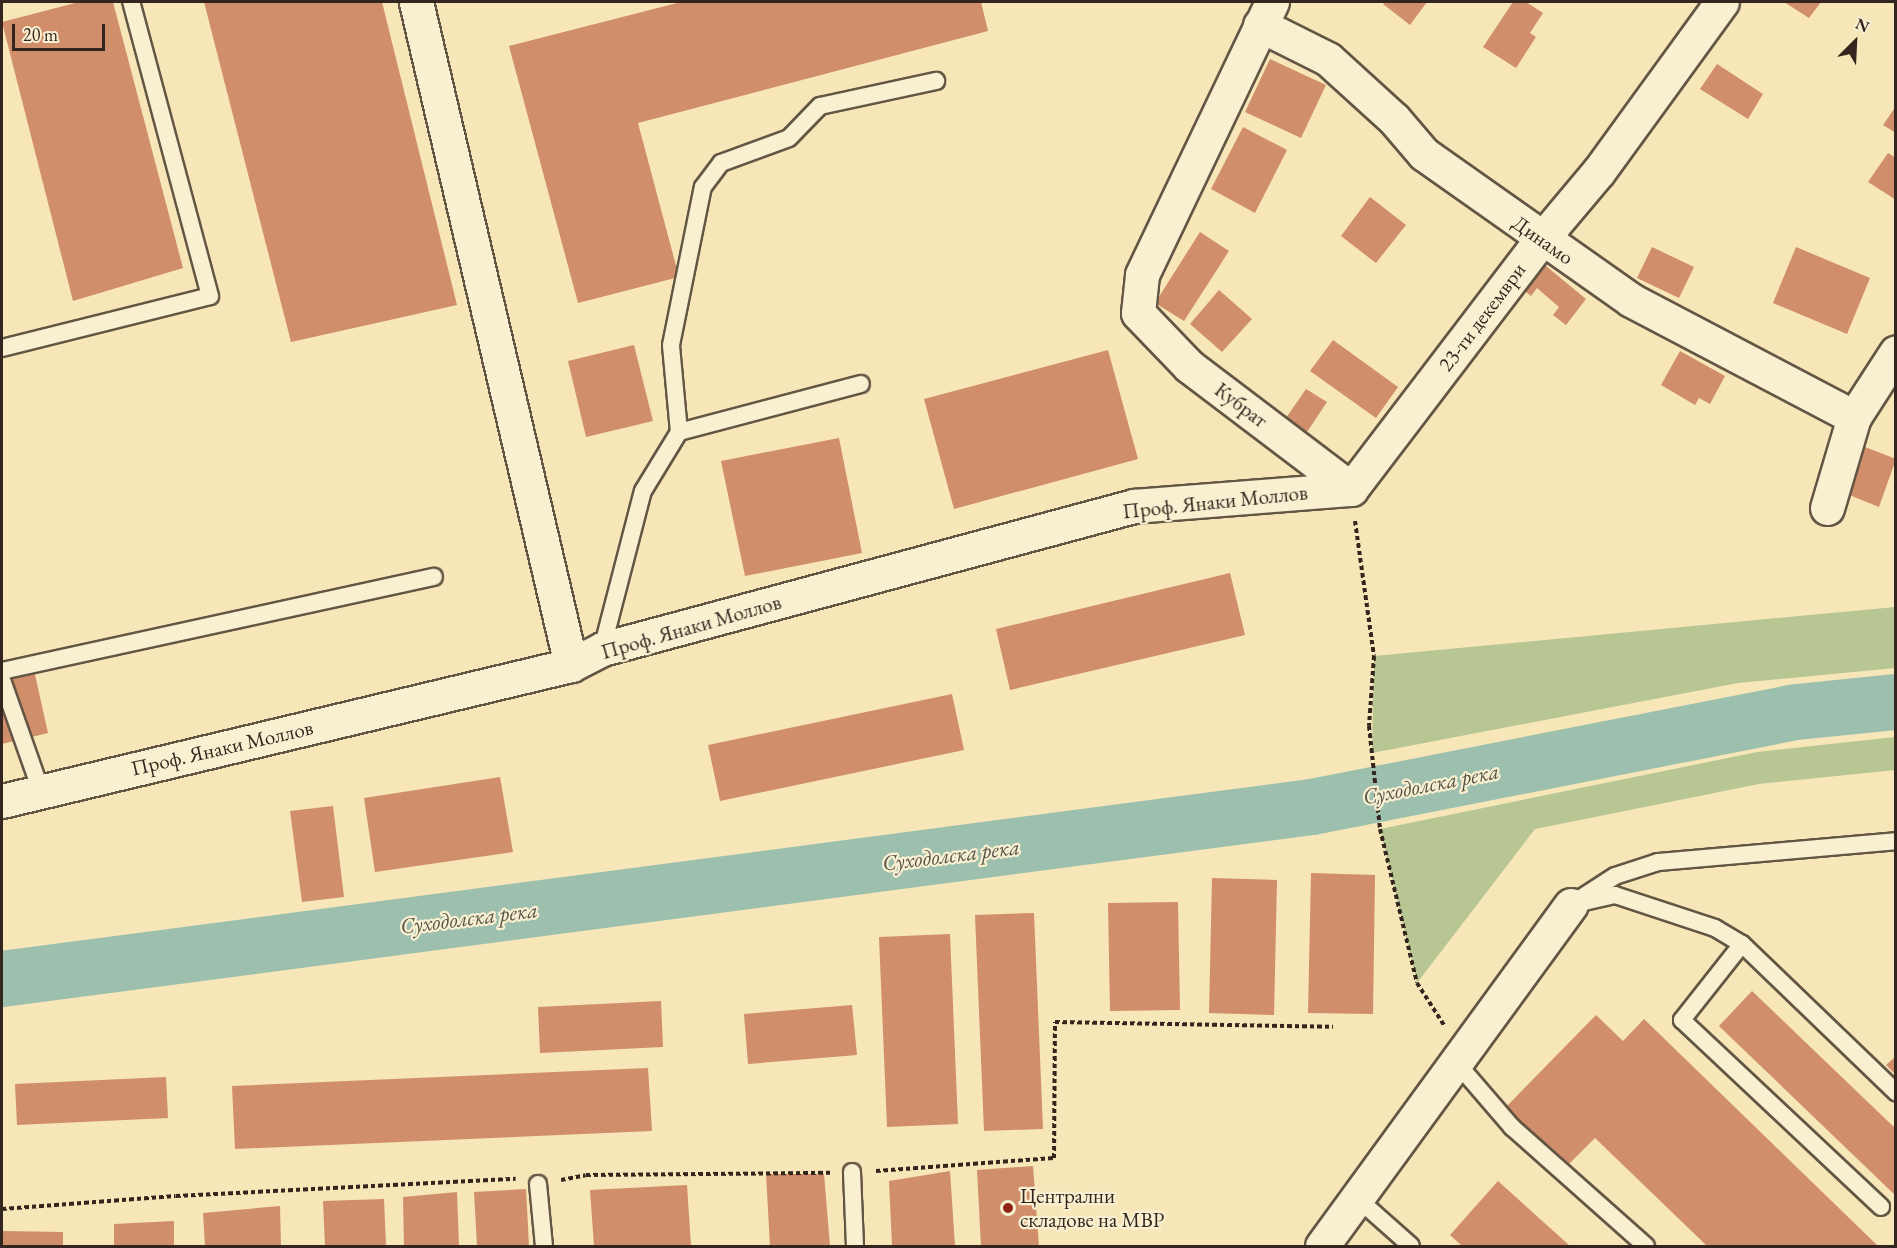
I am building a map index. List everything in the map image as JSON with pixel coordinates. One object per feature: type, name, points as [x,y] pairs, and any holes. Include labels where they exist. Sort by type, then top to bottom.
[{"type":"street","points":[[416,2],[571,665]]},
{"type":"street","name":"23-ти декември","points":[[1351,489],[1541,240],[1599,171],[1710,6]]},
{"type":"street","name":"Динамо","points":[[1266,14],[1328,59],[1394,119],[1424,154],[1541,240],[1631,300],[1854,417]]},
{"type":"street","name":"Кубрат","points":[[1266,14],[1142,275],[1138,313],[1189,366],[1351,489]]},
{"type":"street","points":[[1827,508],[1854,417],[1896,352]]},
{"type":"street","name":"Проф. Янаки Моллов","points":[[2,801],[571,665],[602,649],[1134,506],[1351,489]]},
{"type":"street","points":[[1322,1246],[1570,905]]},
{"type":"lane","points":[[2,348],[210,296],[131,2]]},
{"type":"lane","points":[[602,649],[643,491],[679,432],[671,345],[703,187],[721,163],[789,138],[820,106],[936,81]]},
{"type":"lane","points":[[679,432],[861,384]]},
{"type":"lane","points":[[2,671],[434,577]]},
{"type":"lane","points":[[2,680],[41,791]]},
{"type":"lane","points":[[1570,905],[1615,876],[1658,862],[1896,841]]},
{"type":"lane","points":[[1570,905],[1615,895],[1715,928],[1742,944],[1896,1092]]},
{"type":"lane","points":[[1742,944],[1682,1020],[1881,1207]]},
{"type":"lane","points":[[1459,1057],[1512,1127],[1646,1246]]},
{"type":"lane","points":[[852,1172],[855,1246]]},
{"type":"lane","points":[[538,1184],[544,1246]]},
{"type":"lane","points":[[1357,1198],[1411,1246]]},
{"type":"path","points":[[1351,489],[1374,656],[1372,753],[1380,829],[1418,983],[1459,1057]]},
{"type":"path","points":[[2,1209],[165,1196],[516,1179],[538,1184],[586,1175],[852,1172],[1054,1158],[1055,1022],[1333,1027]]},
{"type":"green space","points":[[1895,607],[1895,668],[1738,683],[1372,753],[1374,656]]},
{"type":"green space","points":[[1895,737],[1895,770],[1759,784],[1535,829],[1417,983],[1380,829],[1757,752]]},
{"type":"building","points":[[79,2],[113,2],[183,268],[73,301],[2,22]]},
{"type":"building","points":[[204,2],[382,2],[457,305],[291,342]]},
{"type":"building","points":[[681,2],[981,2],[988,31],[638,123],[679,277],[578,303],[509,46]]},
{"type":"building","points":[[1385,2],[1427,2],[1410,25],[1383,4]]},
{"type":"building","points":[[1513,2],[1526,2],[1543,13],[1530,33],[1536,37],[1516,68],[1483,47]]},
{"type":"building","points":[[1784,2],[1821,2],[1809,18]]},
{"type":"building","points":[[1270,59],[1326,85],[1301,138],[1245,112]]},
{"type":"building","points":[[1717,64],[1763,94],[1748,119],[1700,89]]},
{"type":"building","points":[[1896,106],[1896,133],[1883,125]]},
{"type":"building","points":[[1243,127],[1287,150],[1255,213],[1211,189]]},
{"type":"building","points":[[1888,153],[1896,158],[1896,200],[1868,182]]},
{"type":"building","points":[[1370,197],[1406,225],[1376,263],[1341,236]]},
{"type":"building","points":[[1200,232],[1229,251],[1184,321],[1155,303]]},
{"type":"building","points":[[1652,247],[1694,267],[1679,298],[1637,278]]},
{"type":"building","points":[[1796,247],[1870,278],[1847,334],[1773,303]]},
{"type":"building","points":[[1540,261],[1586,299],[1566,325],[1553,315],[1559,307],[1537,288],[1531,296],[1519,286]]},
{"type":"building","points":[[1219,290],[1252,319],[1222,352],[1190,324]]},
{"type":"building","points":[[1333,340],[1398,387],[1376,418],[1310,371]]},
{"type":"building","points":[[634,345],[653,421],[586,437],[568,361]]},
{"type":"building","points":[[1108,350],[1138,459],[954,509],[924,399]]},
{"type":"building","points":[[1680,351],[1725,376],[1710,404],[1699,398],[1695,405],[1661,385]]},
{"type":"building","points":[[1306,389],[1327,402],[1307,432],[1286,418]]},
{"type":"building","points":[[839,438],[862,553],[745,576],[721,461]]},
{"type":"building","points":[[1860,445],[1896,459],[1879,507],[1842,492]]},
{"type":"building","points":[[1230,573],[1245,635],[1010,690],[996,629]]},
{"type":"building","points":[[34,670],[48,733],[2,744],[2,677]]},
{"type":"building","points":[[952,694],[964,750],[720,801],[708,745]]},
{"type":"building","points":[[500,777],[513,852],[375,872],[364,798]]},
{"type":"building","points":[[333,806],[344,897],[302,902],[290,811]]},
{"type":"building","points":[[1311,873],[1375,875],[1373,1014],[1308,1013]]},
{"type":"building","points":[[1212,878],[1277,880],[1274,1015],[1209,1013]]},
{"type":"building","points":[[1178,902],[1180,1010],[1110,1011],[1108,903]]},
{"type":"building","points":[[1034,913],[1043,1129],[984,1131],[975,915]]},
{"type":"building","points":[[950,934],[958,1124],[887,1127],[879,937]]},
{"type":"building","points":[[1752,991],[1896,1129],[1896,1196],[1719,1026]]},
{"type":"building","points":[[661,1001],[663,1047],[540,1053],[538,1007]]},
{"type":"building","points":[[852,1005],[857,1055],[748,1064],[744,1014]]},
{"type":"building","points":[[1596,1015],[1623,1041],[1644,1019],[1878,1246],[1707,1246],[1595,1138],[1567,1166],[1506,1107]]},
{"type":"building","points":[[1896,1056],[1896,1075],[1886,1065]]},
{"type":"building","points":[[648,1068],[652,1131],[235,1149],[232,1086]]},
{"type":"building","points":[[166,1077],[168,1118],[17,1125],[15,1084]]},
{"type":"building","name":"Централни складове на МВР","points":[[1033,1166],[1039,1246],[981,1246],[977,1170]]},
{"type":"building","points":[[950,1171],[955,1246],[892,1246],[889,1181]]},
{"type":"building","points":[[766,1174],[824,1174],[830,1246],[770,1246]]},
{"type":"building","points":[[1498,1181],[1570,1246],[1462,1246],[1450,1235]]},
{"type":"building","points":[[687,1185],[691,1246],[594,1246],[590,1190]]},
{"type":"building","points":[[526,1189],[529,1246],[477,1246],[474,1192]]},
{"type":"building","points":[[457,1192],[459,1246],[404,1246],[403,1197]]},
{"type":"building","points":[[384,1199],[386,1246],[325,1246],[323,1201]]},
{"type":"building","points":[[280,1206],[281,1246],[205,1246],[203,1213]]},
{"type":"building","points":[[174,1221],[174,1246],[114,1246],[114,1224]]},
{"type":"building","points":[[2,1231],[63,1232],[63,1246],[2,1246]]},
{"type":"waterway","name":"Суходолска река","points":[[2,979],[1312,807],[1797,712],[1896,702]]},
{"type":"place","name":"Централни складове на МВР","points":[[1008,1208]]}]
